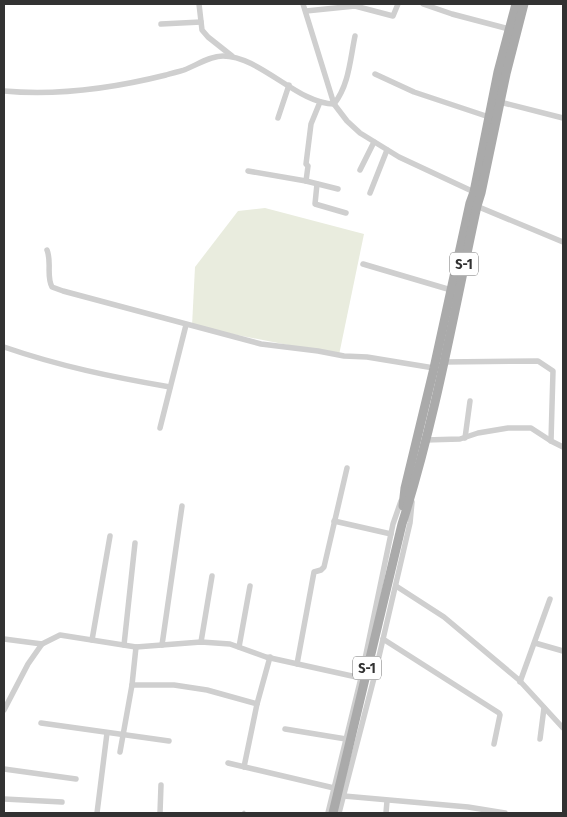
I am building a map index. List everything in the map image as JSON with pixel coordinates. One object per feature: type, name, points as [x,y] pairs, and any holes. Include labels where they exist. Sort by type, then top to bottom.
[{"type":"main road","name":"S-1","points":[[333,813],[402,524],[451,290],[473,205],[481,194],[509,29],[516,4]]},
{"type":"main road","name":"S-1","points":[[409,489],[425,440],[444,362],[474,192],[493,118],[500,102],[524,4]]},
{"type":"street","points":[[199,4],[202,30],[234,58]]},
{"type":"street","points":[[303,4],[334,104],[347,121],[360,133],[387,150],[474,192]]},
{"type":"street","points":[[306,11],[355,6],[393,16],[398,4]]},
{"type":"street","points":[[423,4],[452,14],[509,29]]},
{"type":"street","points":[[161,24],[201,22]]},
{"type":"street","points":[[334,104],[345,84],[355,36]]},
{"type":"street","points":[[4,91],[64,92],[96,88],[182,71],[216,58],[234,58],[244,60],[320,102],[334,104]]},
{"type":"street","points":[[375,74],[414,92],[493,118]]},
{"type":"street","points":[[278,118],[288,85]]},
{"type":"street","points":[[306,181],[308,166],[306,164],[312,124],[320,102]]},
{"type":"street","points":[[500,102],[563,118]]},
{"type":"street","points":[[360,170],[374,142]]},
{"type":"street","points":[[370,193],[387,150]]},
{"type":"street","points":[[248,171],[306,181],[338,189]]},
{"type":"street","points":[[317,184],[315,204],[346,213]]},
{"type":"street","points":[[473,205],[563,242]]},
{"type":"street","points":[[47,250],[50,257],[50,282],[52,287],[261,344],[344,356],[367,357],[434,368]]},
{"type":"street","points":[[363,264],[451,290]]},
{"type":"street","points":[[160,428],[186,325]]},
{"type":"street","points":[[4,347],[40,360],[90,373],[170,387]]},
{"type":"street","points":[[444,362],[538,361],[547,366],[553,371],[551,441]]},
{"type":"street","points":[[465,438],[470,401]]},
{"type":"street","points":[[425,440],[460,439],[508,428],[531,428],[563,447]]},
{"type":"street","points":[[297,664],[314,572],[324,567],[347,468]]},
{"type":"street","points":[[328,813],[361,678],[391,534],[409,489]]},
{"type":"street","points":[[340,813],[410,523],[409,489]]},
{"type":"street","points":[[162,645],[182,506]]},
{"type":"street","points":[[334,521],[391,534]]},
{"type":"street","points":[[92,640],[110,536]]},
{"type":"street","points":[[124,645],[135,543]]},
{"type":"street","points":[[202,642],[212,576]]},
{"type":"street","points":[[239,647],[250,586]]},
{"type":"street","points":[[396,586],[444,617],[520,682],[563,728]]},
{"type":"street","points":[[520,682],[550,598]]},
{"type":"street","points":[[4,710],[28,664],[42,644],[60,635],[136,647],[202,642],[230,644],[270,657],[361,678]]},
{"type":"street","points":[[4,639],[42,644]]},
{"type":"street","points":[[383,639],[499,713],[494,744]]},
{"type":"street","points":[[535,643],[563,651]]},
{"type":"street","points":[[120,752],[132,685],[136,647]]},
{"type":"street","points":[[244,767],[257,704],[270,657]]},
{"type":"street","points":[[132,685],[174,685],[207,690],[257,704]]},
{"type":"street","points":[[540,739],[544,708]]},
{"type":"street","points":[[41,723],[169,741]]},
{"type":"street","points":[[285,729],[346,739]]},
{"type":"street","points":[[97,813],[106,733]]},
{"type":"street","points":[[228,763],[334,788]]},
{"type":"street","points":[[4,769],[76,779]]},
{"type":"street","points":[[160,813],[161,785]]},
{"type":"street","points":[[344,796],[468,807],[505,813]]},
{"type":"street","points":[[4,799],[62,802]]},
{"type":"street","points":[[386,813],[387,800]]},
{"type":"shaded area","points":[[265,208],[364,234],[339,355],[192,326],[195,267],[238,211]]}]
